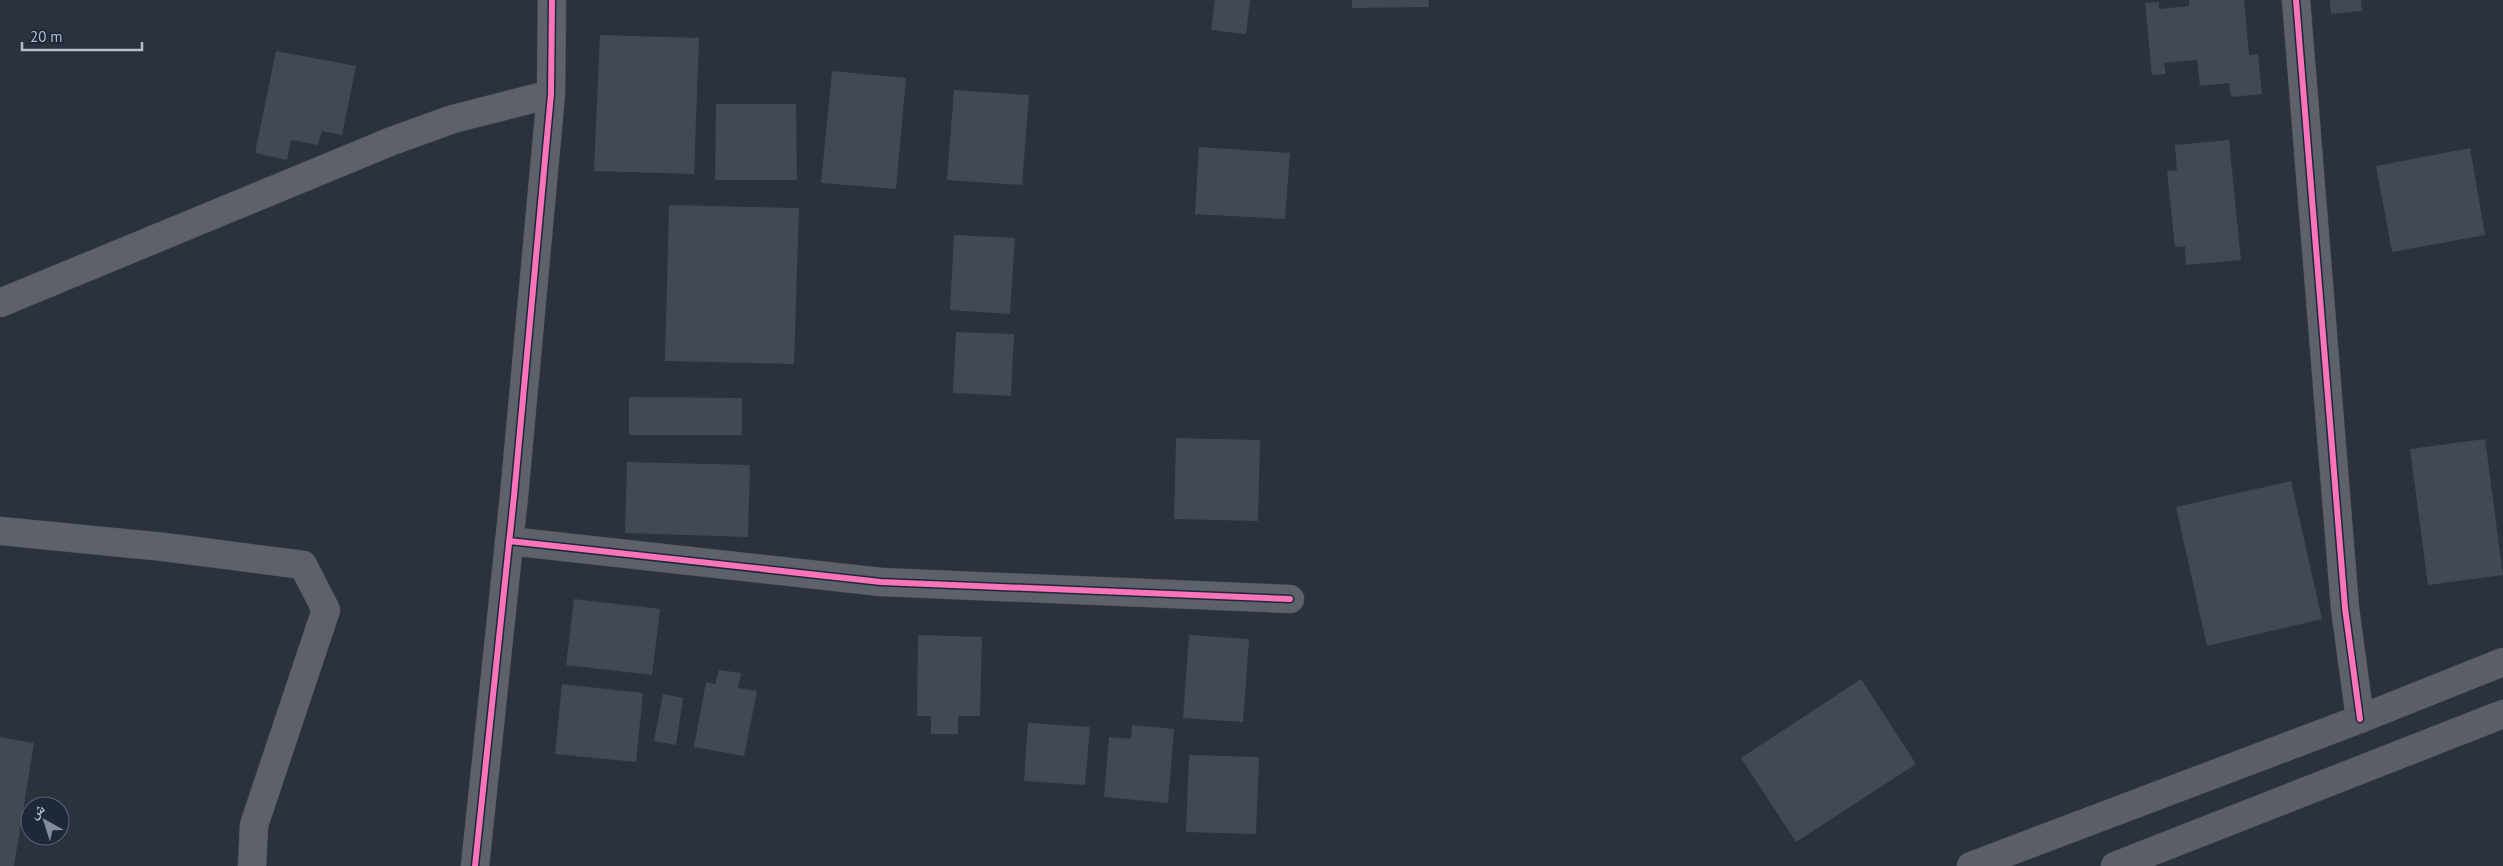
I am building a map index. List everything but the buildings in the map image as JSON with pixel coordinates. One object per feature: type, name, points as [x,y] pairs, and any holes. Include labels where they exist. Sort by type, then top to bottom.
[{"type":"street","points":[[474,866],[509,542],[551,94],[552,0]]},
{"type":"street","points":[[2296,0],[2344,598],[2360,720]]},
{"type":"street","points":[[0,303],[392,142],[453,119],[551,94]]},
{"type":"street","points":[[0,531],[164,546],[303,565],[326,610],[254,825],[252,866]]},
{"type":"street","points":[[509,542],[881,582],[1290,599]]},
{"type":"street","points":[[1971,866],[2360,720],[2503,662]]},
{"type":"street","points":[[2115,866],[2503,714]]},
{"type":"cycle path","points":[[475,866],[514,496],[551,94],[552,0]]},
{"type":"cycle path","points":[[2296,0],[2345,608],[2360,719]]},
{"type":"cycle path","points":[[509,541],[881,582],[1290,599]]}]
